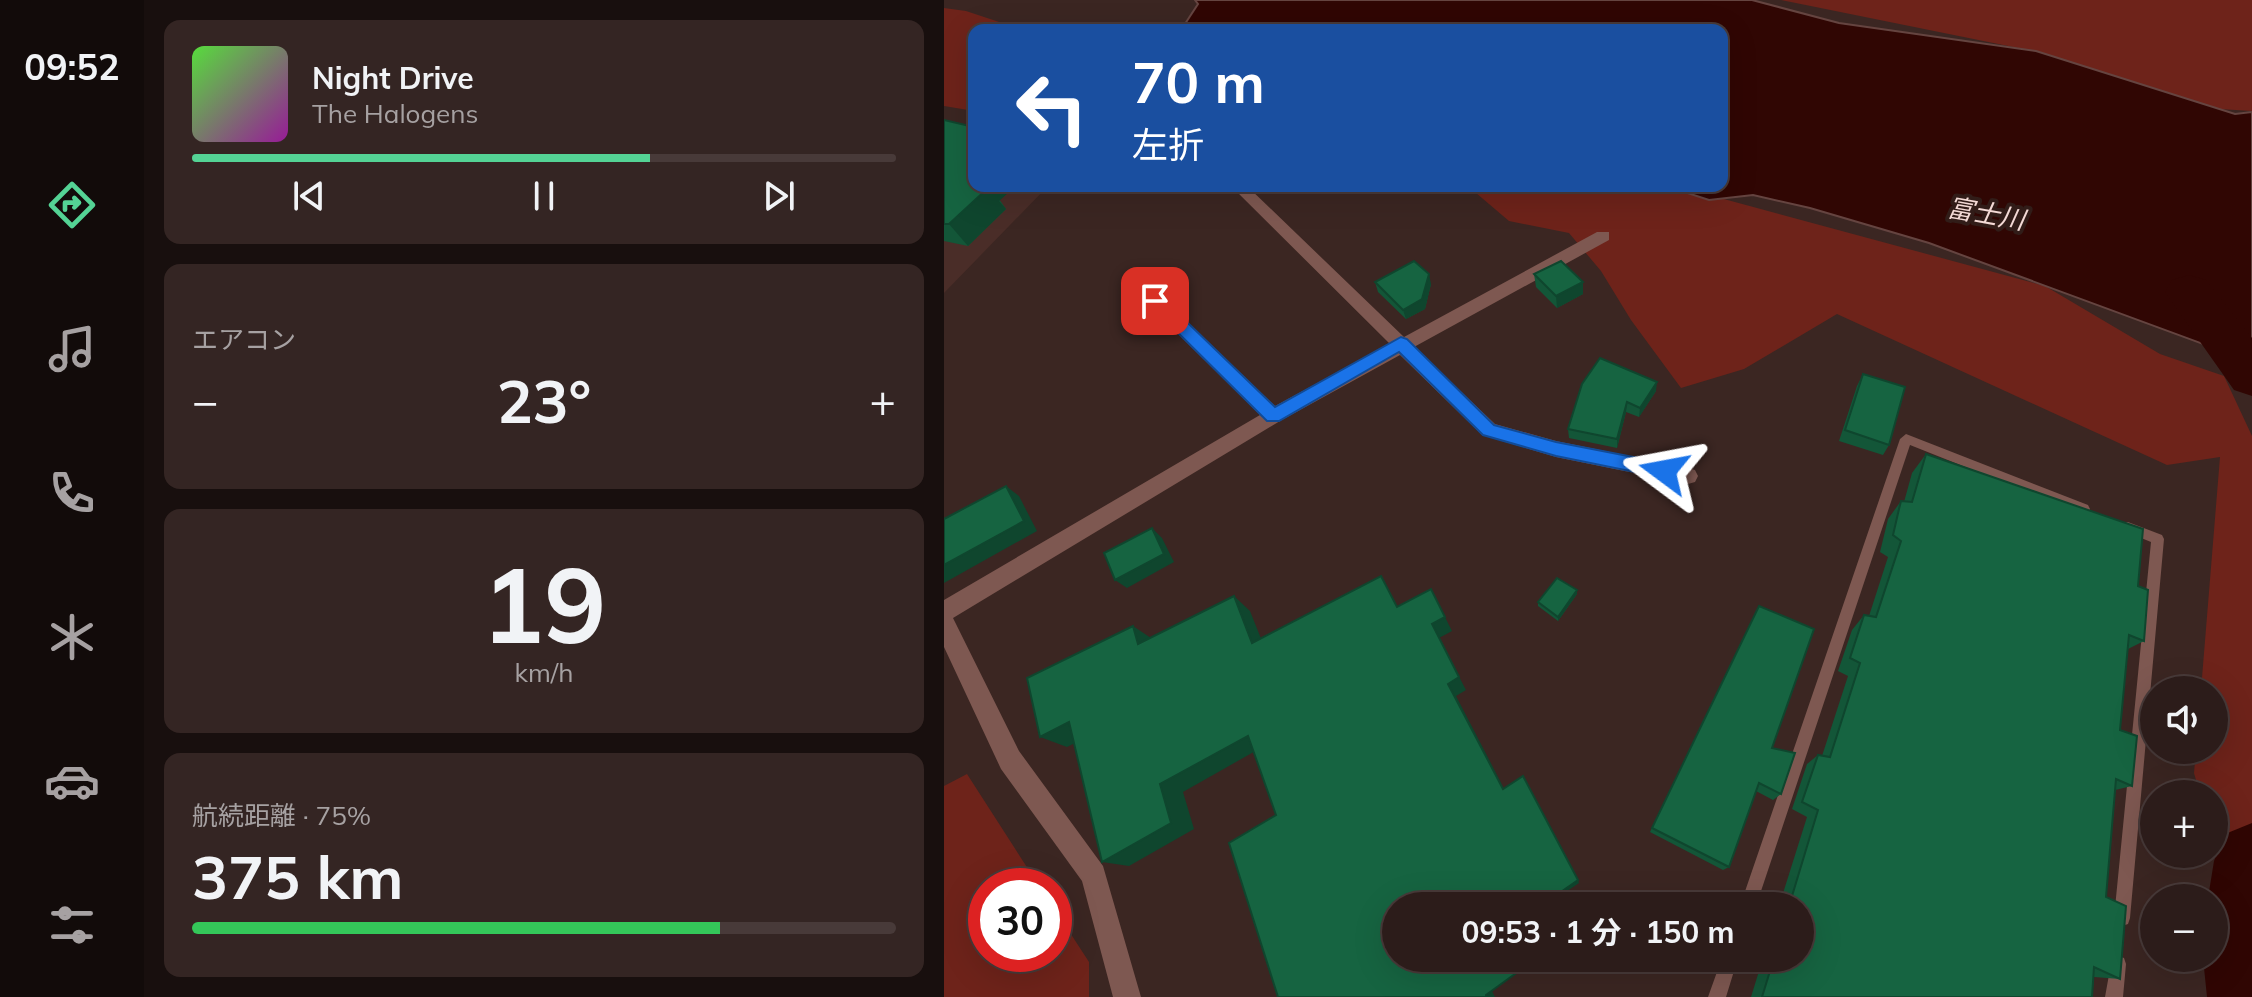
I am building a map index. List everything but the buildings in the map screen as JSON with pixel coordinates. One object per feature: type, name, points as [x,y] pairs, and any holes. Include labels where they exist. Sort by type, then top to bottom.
[{"type":"street","points":[[1244,192],[1489,430],[1556,449],[1688,476]]},
{"type":"street","points":[[944,612],[1273,416],[1401,343],[1603,236]]},
{"type":"street","points":[[1155,301],[1273,416]]},
{"type":"street","points":[[944,623],[1010,760],[1094,875],[1127,997]]},
{"type":"lane","points":[[1753,892],[1906,439],[2098,515]]},
{"type":"lane","points":[[2113,521],[2158,539],[2120,934]]},
{"type":"lane","points":[[2114,997],[2119,950]]},
{"type":"lane","points":[[1717,997],[1725,972]]},
{"type":"shaded area","points":[[1781,0],[2252,0],[2252,111],[2219,109],[2018,48]]},
{"type":"shaded area","points":[[944,8],[966,11],[1005,24],[968,24],[968,110],[944,106]]},
{"type":"shaded area","points":[[944,124],[968,174],[968,192],[1042,192],[944,293]]},
{"type":"shaded area","points":[[1475,192],[1698,192],[2045,286],[2160,354],[2224,376],[2252,436],[2252,969],[2222,868],[2228,868],[2228,780],[2196,780],[2194,773],[2195,764],[2228,764],[2228,676],[2202,676],[2220,457],[2167,465],[1837,314],[1744,369],[1681,388],[1631,320],[1601,271],[1569,233],[1509,221]]},
{"type":"shaded area","points":[[967,774],[1027,868],[968,868],[968,972],[1072,972],[1072,936],[1089,962],[1089,997],[944,997],[944,786]]},
{"type":"water","name":"富士川","points":[[1195,0],[1752,0],[1839,23],[2036,51],[2235,114],[2252,112],[2252,362],[1929,243],[1810,208],[1753,195],[1709,200],[1684,192],[1728,192],[1728,24],[1185,24],[1198,4]]},
{"type":"waterway","points":[[2189,292],[2252,376]]},
{"type":"waterway","points":[[2248,997],[2241,941],[2252,861]]},
{"type":"route","points":[[1155,301],[1273,416],[1401,343],[1489,430],[1556,449],[1664,471]]}]
